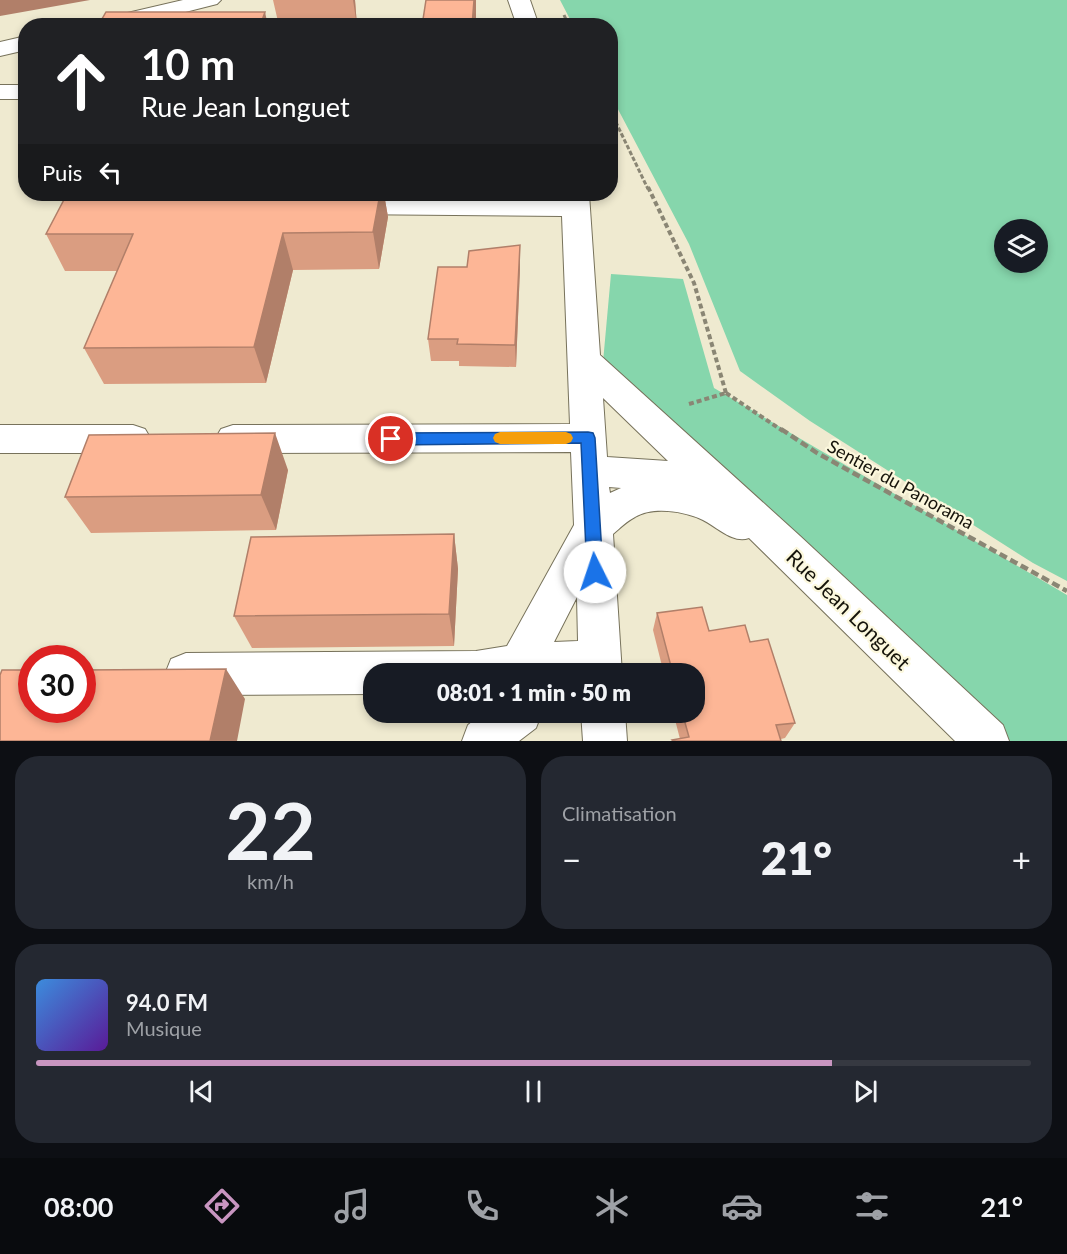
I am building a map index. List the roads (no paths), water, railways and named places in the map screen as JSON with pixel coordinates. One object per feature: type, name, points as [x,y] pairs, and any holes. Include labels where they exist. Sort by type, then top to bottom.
[{"type":"street","points":[[135,18],[210,0]]},
{"type":"street","points":[[519,0],[525,18]]},
{"type":"street","points":[[0,49],[18,45]]},
{"type":"street","points":[[0,92],[18,92]]},
{"type":"street","points":[[317,204],[511,201]]},
{"type":"street","points":[[576,201],[601,663]]},
{"type":"street","name":"Rue Jean Longuet","points":[[583,360],[786,548],[987,741]]},
{"type":"street","points":[[0,439],[167,439]]},
{"type":"street","points":[[202,439],[588,454],[710,478]]},
{"type":"street","points":[[521,663],[592,528],[626,502],[662,494],[710,505],[786,548]]},
{"type":"street","points":[[147,674],[363,673]]},
{"type":"street","points":[[474,741],[485,723]]},
{"type":"street","points":[[484,741],[506,723]]},
{"type":"street","points":[[604,723],[605,741]]}]
